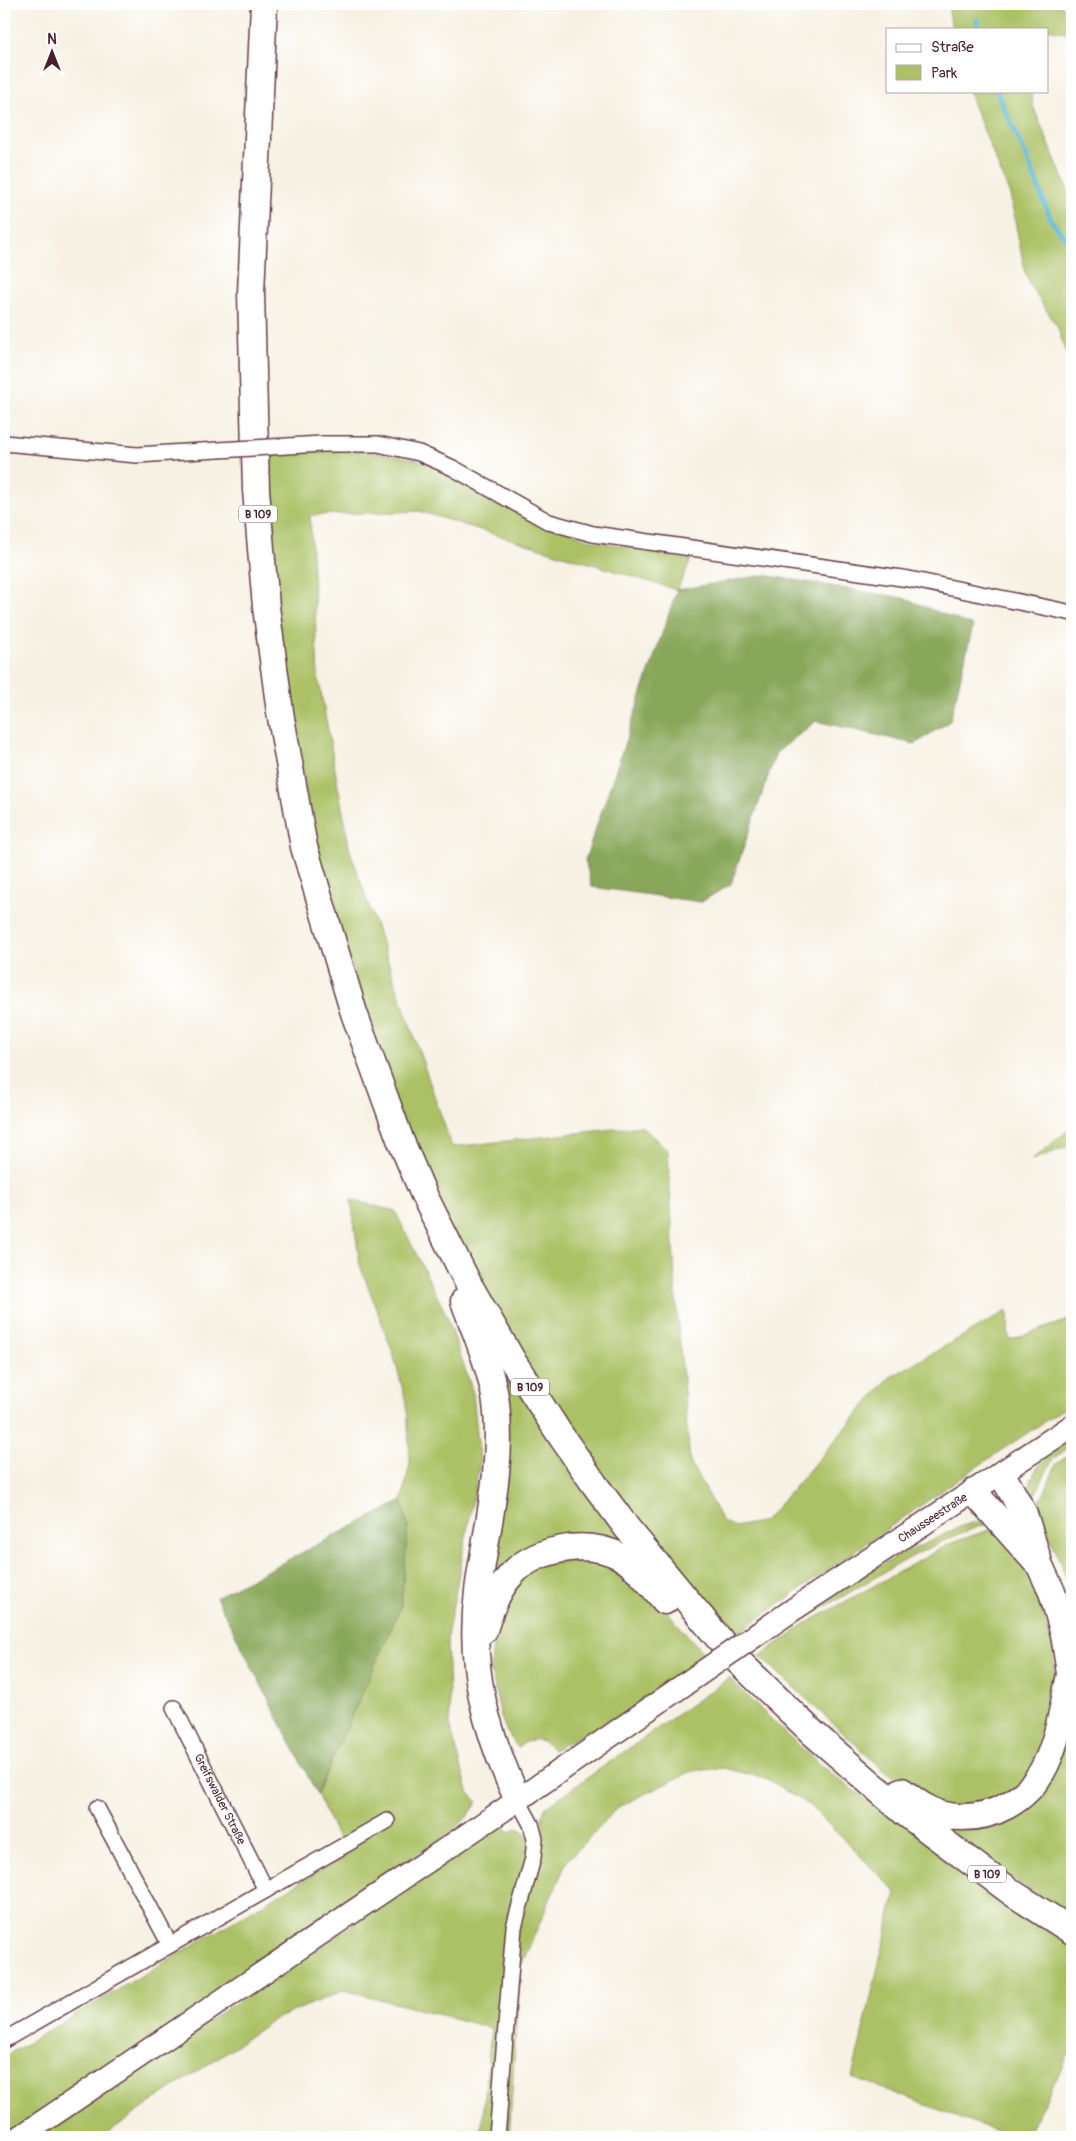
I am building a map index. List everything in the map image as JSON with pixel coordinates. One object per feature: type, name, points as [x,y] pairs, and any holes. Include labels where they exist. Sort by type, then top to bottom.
[{"type":"highway","name":"B 109","points":[[264,4],[251,293],[256,490],[267,617],[280,712],[304,847],[368,1056],[400,1139],[424,1195],[469,1285],[514,1363],[559,1433],[594,1486],[736,1660],[814,1734],[912,1818],[1014,1894],[1072,1931]]},
{"type":"highway","points":[[424,1195],[484,1354],[496,1402],[498,1442],[494,1487],[474,1628],[483,1710],[502,1766],[518,1800]]},
{"type":"highway","points":[[814,1734],[857,1754],[901,1790],[928,1808],[948,1816],[974,1816],[996,1812],[1015,1802],[1032,1786],[1045,1765],[1054,1743],[1071,1681],[1064,1634],[1052,1592],[1040,1566],[1024,1514],[1002,1474]]},
{"type":"highway","points":[[974,1492],[1040,1566]]},
{"type":"highway","points":[[477,1668],[483,1635],[492,1603],[511,1575],[528,1560],[549,1551],[582,1546],[607,1550],[623,1558],[643,1576],[678,1616],[722,1643]]},
{"type":"main road","name":"Chausseestraße","points":[[20,2137],[518,1800],[794,1609],[1002,1474],[1072,1426]]},
{"type":"street","points":[[4,444],[137,455],[322,444],[378,444],[419,453],[453,468],[549,522],[593,534],[909,580],[1072,613]]},
{"type":"street","name":"Greifswalder Straße","points":[[174,1708],[266,1890]]},
{"type":"street","points":[[497,2137],[514,1927],[533,1858],[535,1839],[531,1824],[518,1800]]},
{"type":"street","points":[[97,1808],[170,1945]]},
{"type":"street","points":[[4,2040],[387,1821]]},
{"type":"green space","points":[[948,4],[1048,4],[1072,8],[1072,34],[1048,28],[952,28]]},
{"type":"green space","points":[[968,92],[1031,92],[1033,106],[1072,200],[1072,403],[1071,367],[1057,326],[1032,289],[1025,272],[1010,195]]},
{"type":"green space","points":[[354,449],[415,459],[450,471],[586,539],[691,560],[677,590],[419,511],[310,515],[318,676],[350,851],[452,1147],[641,1126],[668,1150],[676,1299],[690,1462],[722,1521],[734,1527],[765,1521],[889,1378],[1007,1311],[1010,1340],[1072,1319],[1072,1403],[969,1472],[739,1632],[691,1582],[665,1561],[548,1401],[449,1227],[395,1101],[321,871],[289,701],[277,602],[264,454]]},
{"type":"green space","points":[[764,575],[903,598],[973,626],[950,721],[915,744],[816,721],[776,753],[731,884],[701,902],[592,887],[585,860],[677,590]]},
{"type":"green space","points":[[1072,1127],[1072,1145],[1032,1160]]},
{"type":"green space","points":[[351,1200],[395,1211],[447,1316],[473,1393],[480,1462],[447,1637],[450,1726],[468,1792],[478,1802],[467,1817],[449,1833],[9,2137],[4,2137],[4,2057],[346,1855],[317,1794],[354,1708],[408,1527],[402,1501],[410,1463],[407,1405],[393,1353],[360,1265]]},
{"type":"green space","points":[[512,1377],[622,1537],[613,1547],[497,1580],[487,1574],[499,1384]]},
{"type":"green space","points":[[1072,1439],[1072,1445],[1053,1459],[1034,1496],[1029,1498],[1032,1478],[1036,1470],[1048,1456]]},
{"type":"green space","points":[[1072,1453],[1072,1594],[1046,1525],[1032,1506],[1043,1497],[1056,1464]]},
{"type":"green space","points":[[402,1501],[408,1527],[401,1606],[317,1794],[216,1597]]},
{"type":"green space","points":[[980,1521],[990,1523],[941,1542],[802,1620],[800,1617],[874,1568],[962,1526]]},
{"type":"green space","points":[[995,1528],[1030,1574],[1054,1650],[1054,1709],[1028,1778],[994,1806],[944,1809],[882,1769],[760,1656],[805,1624],[951,1543]]},
{"type":"green space","points":[[605,1556],[660,1604],[705,1655],[678,1674],[682,1680],[648,1701],[553,1750],[541,1740],[528,1741],[518,1748],[507,1732],[501,1717],[491,1670],[494,1628],[506,1591],[529,1567]]},
{"type":"green space","points":[[729,1678],[789,1736],[852,1789],[899,1819],[1072,1943],[1072,2048],[1026,2137],[1012,2137],[852,2077],[896,1892],[810,1806],[766,1778],[724,1768],[692,1771],[618,1807],[567,1861],[520,1968],[509,2137],[481,2137],[491,2028],[345,1990],[275,2019],[101,2137],[34,2137],[501,1824],[510,1832],[516,1828],[522,1830],[529,1839],[543,1836],[542,1815],[546,1807]]},
{"type":"green space","points":[[1063,1741],[1071,1741],[1072,1750],[1072,1922],[947,1829],[989,1821]]},
{"type":"waterway","points":[[977,20],[979,28]]},
{"type":"waterway","points":[[996,92],[1025,153],[1051,220],[1072,247]]}]
